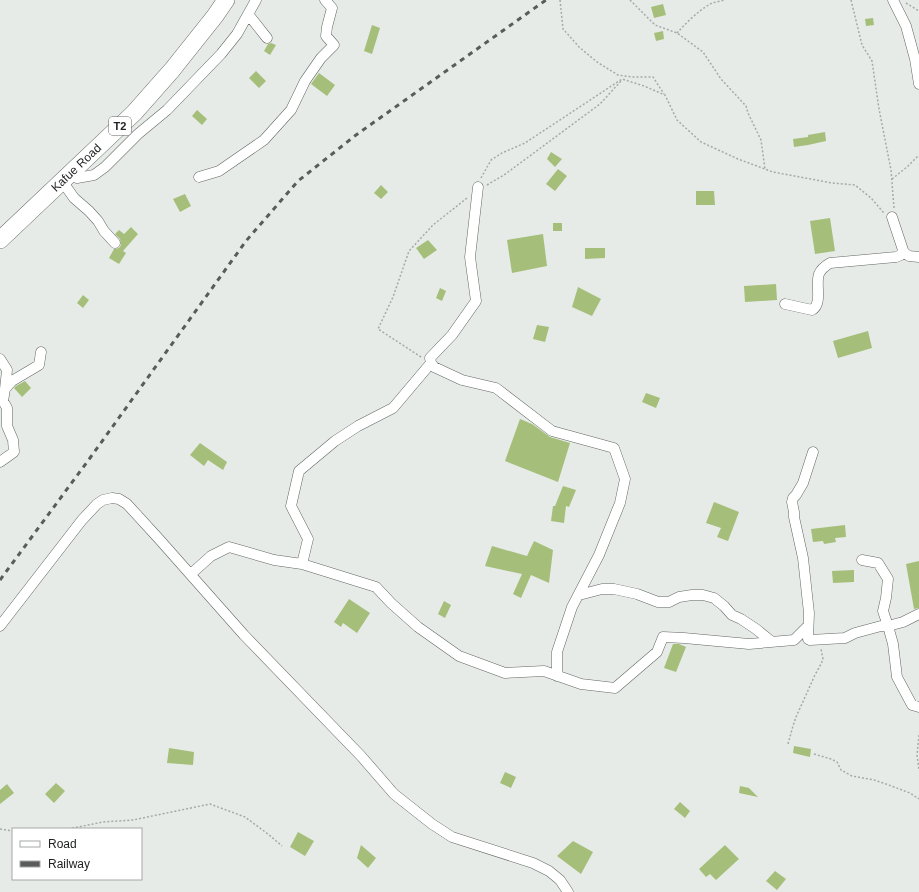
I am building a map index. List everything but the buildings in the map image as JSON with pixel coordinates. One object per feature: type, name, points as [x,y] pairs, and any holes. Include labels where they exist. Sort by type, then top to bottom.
[{"type":"highway","name":"Kafue Road","points":[[0,240],[134,113],[172,70],[226,0]]},
{"type":"street","points":[[115,242],[104,231],[89,211],[74,198],[65,178],[77,178],[94,175],[105,167],[138,134],[167,110],[221,54],[238,34],[256,0]]},
{"type":"street","points":[[199,176],[219,171],[264,140],[291,110],[305,81],[321,58],[334,45],[326,36],[332,8],[325,0]]},
{"type":"street","points":[[893,0],[906,26],[915,59],[919,84]]},
{"type":"street","points":[[248,14],[267,38]]},
{"type":"street","points":[[478,187],[470,257],[476,301],[452,334],[430,358],[431,363],[434,367],[462,380],[496,388],[552,431],[614,448],[625,479],[620,502],[599,555],[572,607],[556,652],[556,676]]},
{"type":"street","points":[[786,304],[812,310],[815,308],[817,303],[818,275],[822,268],[830,263],[896,257],[902,255],[904,250],[892,217]]},
{"type":"street","points":[[903,252],[909,256],[919,256]]},
{"type":"street","points":[[5,389],[12,381],[39,366],[41,352]]},
{"type":"street","points":[[0,359],[6,370],[5,389],[2,401],[7,408],[6,426],[13,440],[14,452],[0,462]]},
{"type":"street","points":[[302,564],[308,539],[290,506],[299,472],[335,441],[358,426],[393,408],[431,363]]},
{"type":"street","points":[[812,452],[803,483],[792,502],[803,558],[808,606],[808,639],[845,638],[855,633],[903,622],[919,614]]},
{"type":"street","points":[[0,626],[82,520],[97,504],[103,500],[112,498],[120,499],[127,504],[145,523],[244,635],[361,756],[394,794],[432,824],[452,837],[533,863],[549,871],[560,880],[568,892]]},
{"type":"street","points":[[191,574],[211,556],[229,547],[274,560],[302,564],[376,587],[391,603],[418,627],[459,656],[506,673],[544,671],[581,684],[615,688],[657,652],[664,637],[749,644],[794,640],[808,626]]},
{"type":"street","points":[[862,560],[878,563],[888,579],[883,611],[893,644],[897,677],[912,704],[919,708]]},
{"type":"street","points":[[579,595],[602,589],[614,590],[637,594],[658,602],[670,602],[678,597],[703,595],[714,598],[732,615],[756,629],[772,642]]},
{"type":"path","points":[[560,0],[563,29],[579,47],[597,62],[618,75],[652,77],[665,95],[677,120],[701,142],[738,159],[773,172],[832,183],[855,185],[871,198],[887,216],[891,218],[894,215],[891,170],[879,109],[872,61],[862,45],[851,0]]},
{"type":"path","points":[[630,0],[656,25],[677,33],[703,52],[721,79],[746,106],[761,140],[765,169]]},
{"type":"path","points":[[677,33],[699,12],[713,3],[725,0]]},
{"type":"path","points":[[900,0],[919,11]]},
{"type":"path","points":[[478,187],[491,160],[502,153],[525,143],[622,79],[665,95]]},
{"type":"path","points":[[892,179],[919,155]]},
{"type":"path","points":[[788,744],[794,722],[823,659],[818,639]]},
{"type":"path","points":[[919,735],[917,755],[919,770]]},
{"type":"path","points":[[814,754],[837,762],[841,770],[852,776],[886,784],[910,793],[919,799]]},
{"type":"path","points":[[73,828],[103,822],[133,820],[210,804],[245,817],[282,846]]},
{"type":"path","points":[[0,830],[12,831]]},
{"type":"railway","points":[[0,580],[246,241],[298,181],[356,135],[546,0]]}]
